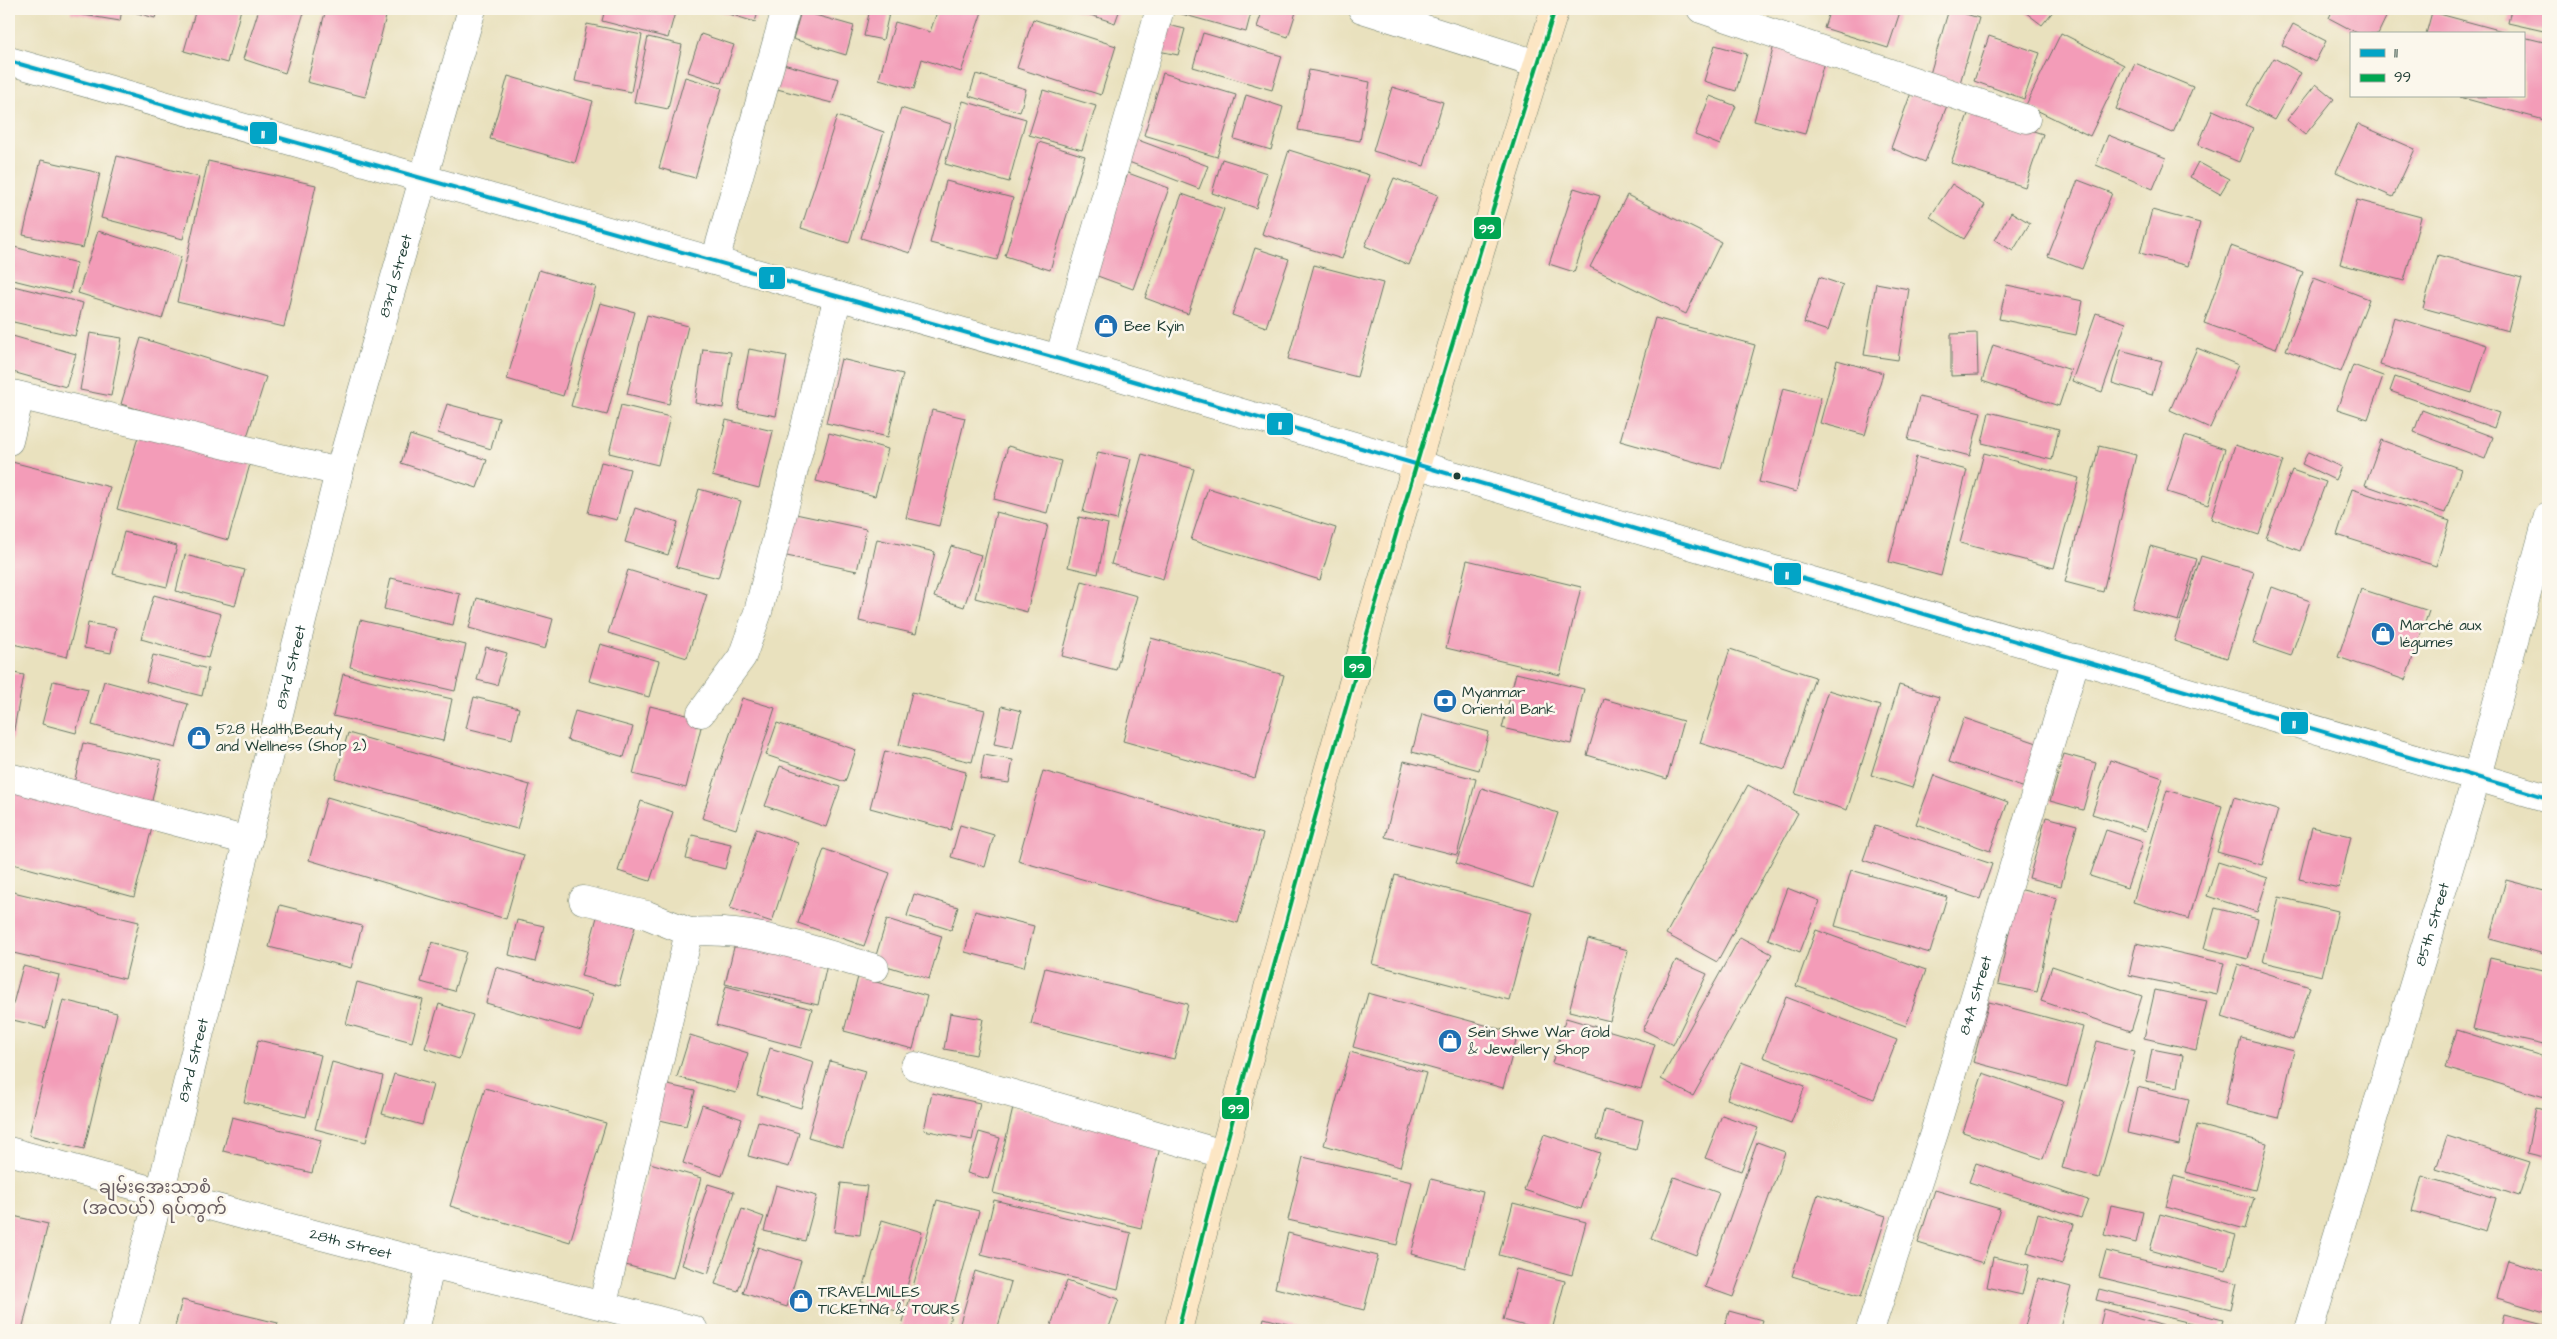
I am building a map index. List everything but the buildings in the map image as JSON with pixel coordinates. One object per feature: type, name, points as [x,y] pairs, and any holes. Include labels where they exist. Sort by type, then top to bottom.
[{"type":"main road","points":[[1178,1330],[1223,1154],[1415,463],[1555,9]]},
{"type":"street","name":"83rd Street","points":[[123,1330],[160,1193],[339,472],[472,9]]},
{"type":"street","points":[[715,261],[786,9]]},
{"type":"street","points":[[1059,358],[1160,9]]},
{"type":"street","points":[[1362,9],[1537,64]]},
{"type":"street","points":[[1701,9],[2026,119]]},
{"type":"street","points":[[10,68],[423,180],[1059,358],[2548,798]]},
{"type":"street","points":[[701,713],[742,657],[758,612],[838,296]]},
{"type":"street","points":[[9,440],[14,394],[339,472]]},
{"type":"street","name":"85th Street","points":[[2309,1330],[2477,776],[2548,516]]},
{"type":"street","name":"84A Street","points":[[1870,1330],[1934,1133],[2076,658]]},
{"type":"street","points":[[9,777],[248,841]]},
{"type":"street","points":[[583,900],[647,915],[689,932],[708,931],[749,934],[875,968]]},
{"type":"street","points":[[603,1304],[689,932]]},
{"type":"street","points":[[915,1066],[1223,1154]]},
{"type":"street","name":"28th Street","points":[[9,1150],[160,1193],[432,1264],[603,1304],[694,1330]]},
{"type":"street","points":[[415,1330],[432,1264]]},
{"type":"transit line","name":"99","points":[[1178,1330],[1265,998],[1405,502],[1555,9]]},
{"type":"transit line","name":"11","points":[[9,61],[1059,359],[2548,798]]},
{"type":"place","name":"Bee Kyin","points":[[1106,326]]},
{"type":"place","name":"Marché aux légumes","points":[[2383,634]]},
{"type":"place","name":"Myanmar Oriental Bank","points":[[1445,701]]},
{"type":"place","name":"528 Health,Beauty and Wellness (Shop 2)","points":[[199,738]]},
{"type":"place","name":"Sein Shwe War Gold & Jewellery Shop","points":[[1450,1041]]},
{"type":"place","name":"TRAVELMILES TICKETING & TOURS","points":[[801,1301]]},
{"type":"district","name":"ချမ်းအေးသာစံ (အလယ်) ရပ်ကွက်","points":[[155,1197]]}]
